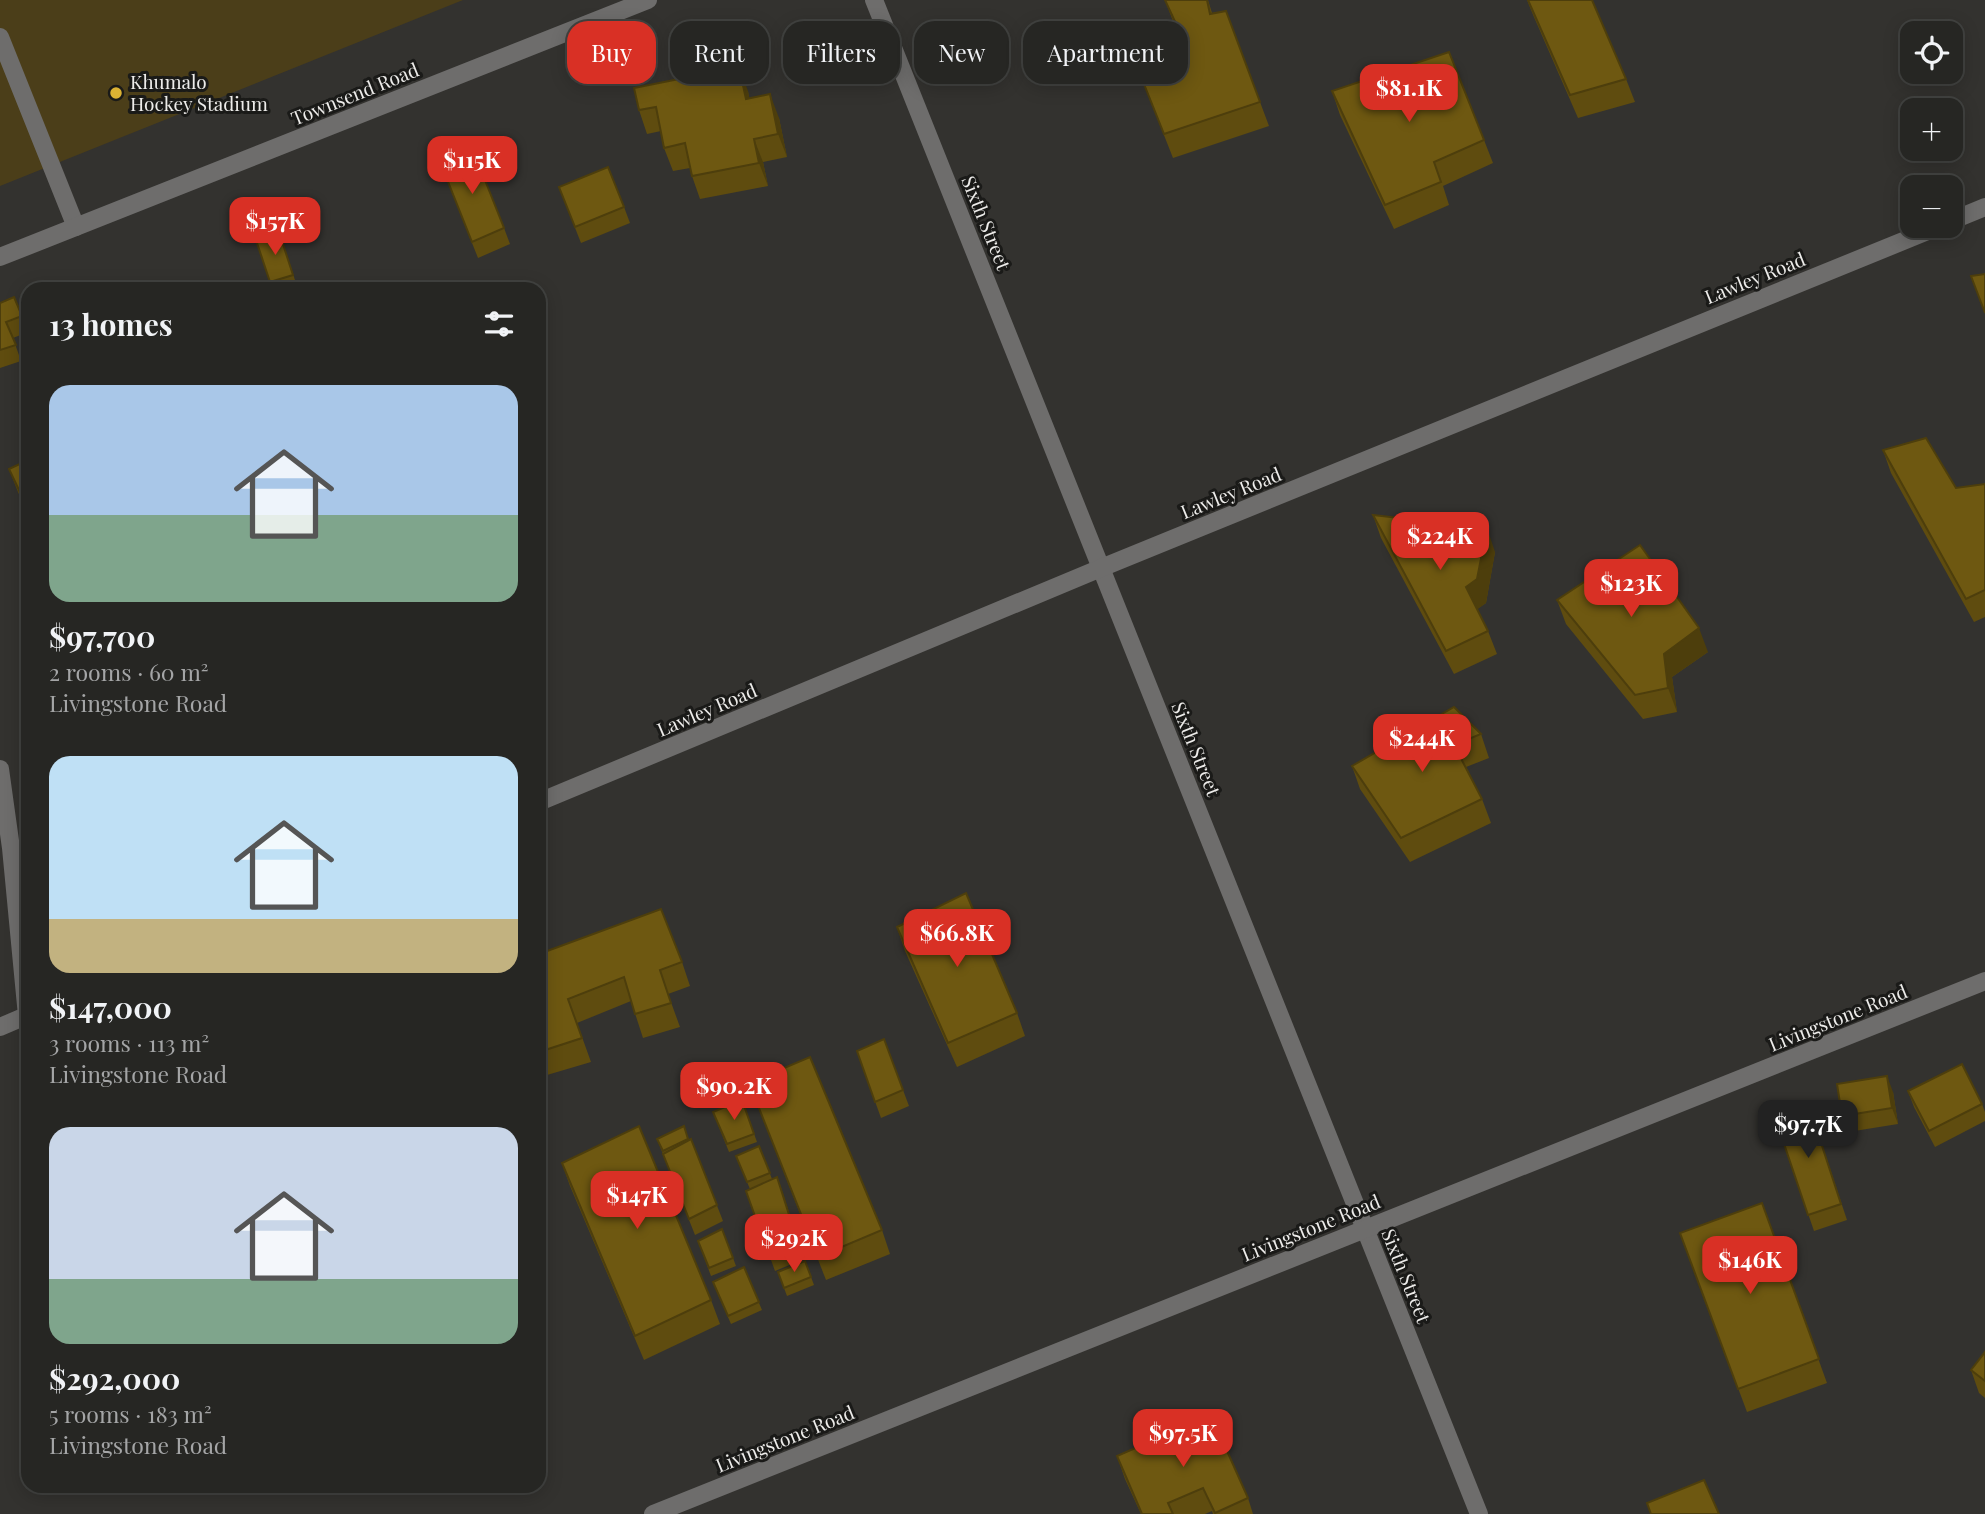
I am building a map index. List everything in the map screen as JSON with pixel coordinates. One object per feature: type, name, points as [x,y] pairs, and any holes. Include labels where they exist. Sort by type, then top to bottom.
[{"type":"street","name":"Townsend Road","points":[[0,257],[648,0]]},
{"type":"street","name":"Sixth Street","points":[[874,0],[1479,1514]]},
{"type":"street","points":[[0,37],[76,227]]},
{"type":"street","points":[[1963,216],[1985,207]]},
{"type":"street","name":"Lawley Road","points":[[546,799],[1101,568],[1911,238]]},
{"type":"street","points":[[0,769],[21,953]]},
{"type":"street","name":"Livingstone Road","points":[[653,1514],[1985,981]]},
{"type":"street","points":[[0,1027],[21,1018]]},
{"type":"shaded area","name":"Khumalo Hockey Stadium","points":[[0,0],[463,0],[0,186]]},
{"type":"building","points":[[1165,0],[1207,0],[1210,14],[1226,11],[1260,102],[1164,134],[1144,84],[1188,84],[1188,21],[1175,21]]},
{"type":"building","points":[[1528,0],[1592,0],[1626,79],[1570,95]]},
{"type":"building","points":[[1449,52],[1484,140],[1434,162],[1441,182],[1385,205],[1332,91]]},
{"type":"building","points":[[670,81],[670,84],[743,84],[746,99],[770,94],[778,134],[754,139],[759,163],[692,176],[685,143],[664,148],[656,107],[639,110],[634,88]]},
{"type":"building","points":[[473,150],[504,228],[472,242],[441,164]]},
{"type":"building","points":[[608,167],[624,207],[575,227],[559,187]]},
{"type":"building","points":[[279,232],[293,275],[270,282],[256,240]]},
{"type":"building","points":[[1985,274],[1985,313],[1971,276]]},
{"type":"building","points":[[14,297],[21,316],[6,322],[16,345],[0,350],[0,303]]},
{"type":"building","points":[[1926,438],[1956,488],[1985,484],[1985,590],[1966,599],[1883,450]]},
{"type":"building","points":[[21,463],[21,494],[9,469]]},
{"type":"building","points":[[1373,515],[1487,528],[1477,579],[1466,587],[1488,631],[1446,651]]},
{"type":"building","points":[[1640,545],[1699,628],[1664,654],[1668,688],[1635,695],[1557,600]]},
{"type":"building","points":[[1454,707],[1481,734],[1454,745],[1482,799],[1401,838],[1352,766]]},
{"type":"building","points":[[966,893],[1017,1013],[948,1043],[897,927]]},
{"type":"building","points":[[661,909],[682,962],[660,970],[671,1003],[635,1014],[624,977],[568,999],[582,1038],[546,1050],[546,951]]},
{"type":"building","points":[[884,1039],[903,1090],[875,1102],[857,1051]]},
{"type":"building","points":[[810,1057],[882,1230],[818,1257],[749,1083]]},
{"type":"building","points":[[1962,1064],[1982,1104],[1929,1131],[1908,1091]]},
{"type":"building","points":[[1887,1076],[1892,1108],[1842,1116],[1837,1084]]},
{"type":"building","points":[[742,1100],[754,1134],[727,1144],[713,1112]]},
{"type":"building","points":[[1809,1106],[1841,1204],[1808,1215],[1775,1117]]},
{"type":"building","points":[[639,1126],[711,1300],[635,1336],[562,1163]]},
{"type":"building","points":[[684,1126],[688,1139],[663,1151],[657,1139]]},
{"type":"building","points":[[691,1139],[717,1205],[689,1219],[663,1154]]},
{"type":"building","points":[[759,1146],[770,1173],[747,1182],[736,1156]]},
{"type":"building","points":[[777,1177],[798,1243],[769,1255],[746,1191]]},
{"type":"building","points":[[1762,1203],[1819,1359],[1738,1389],[1680,1233]]},
{"type":"building","points":[[722,1229],[733,1258],[709,1268],[698,1241]]},
{"type":"building","points":[[805,1261],[811,1277],[784,1288],[778,1272]]},
{"type":"building","points":[[744,1267],[759,1302],[728,1316],[713,1282]]},
{"type":"building","points":[[1985,1352],[1985,1381],[1971,1370]]},
{"type":"building","points":[[1211,1415],[1248,1498],[1215,1513],[1203,1488],[1168,1503],[1173,1514],[1142,1514],[1117,1456]]},
{"type":"building","points":[[1704,1480],[1719,1514],[1651,1514],[1647,1503]]},
{"type":"place","name":"Khumalo Hockey Stadium","points":[[116,93]]}]
